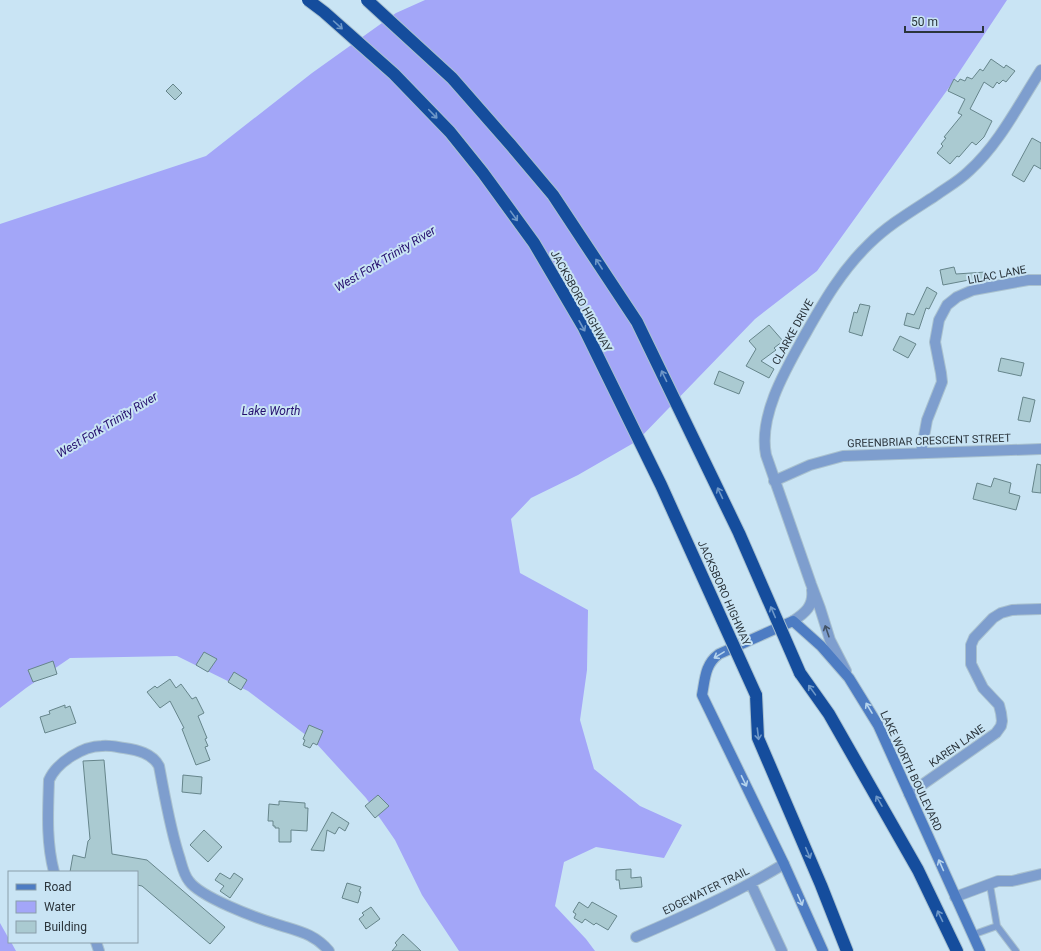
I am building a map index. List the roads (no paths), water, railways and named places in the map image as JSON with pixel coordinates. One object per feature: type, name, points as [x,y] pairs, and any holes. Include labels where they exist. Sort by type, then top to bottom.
[{"type":"highway","name":"JACKSBORO HIGHWAY","points":[[308,0],[324,12],[394,74],[450,132],[483,173],[534,243],[584,328],[661,485],[756,695],[758,738],[821,885],[847,951]]},
{"type":"highway","points":[[367,0],[452,78],[553,195],[633,316],[683,415],[739,533],[800,673],[829,714],[914,864],[957,951]]},
{"type":"main road","name":"LAKE WORTH BOULEVARD","points":[[793,621],[821,646],[849,678],[878,725],[980,951]]},
{"type":"main road","points":[[793,621],[713,658],[708,666],[702,696],[784,864],[823,951]]},
{"type":"street","name":"CLARKE DRIVE","points":[[849,678],[830,640],[774,481],[764,445],[766,426],[774,395],[787,366],[829,293],[847,269],[869,244],[905,214],[969,172],[994,144],[1041,70]]},
{"type":"street","name":"LILAC LANE","points":[[920,453],[927,420],[942,382],[935,342],[939,320],[947,305],[956,297],[973,290],[1028,280],[1041,280]]},
{"type":"street","name":"GREENBRIAR CRESCENT STREET","points":[[774,481],[810,465],[842,456],[1041,449]]},
{"type":"street","points":[[793,621],[803,615],[810,606],[812,594],[810,584]]},
{"type":"street","name":"KAREN LANE","points":[[909,794],[996,733],[1000,726],[1002,721],[999,705],[983,688],[971,664],[971,645],[974,638],[993,618],[1001,613],[1012,610],[1041,609]]},
{"type":"street","points":[[54,871],[50,859],[47,831],[49,780],[52,773],[59,765],[88,749],[102,746],[135,750],[149,755],[157,762],[159,766],[174,842],[184,873],[189,882],[203,893],[258,919],[312,935],[321,941],[329,951]]},
{"type":"street","name":"EDGEWATER TRAIL","points":[[636,937],[699,910],[751,884],[784,864]]},
{"type":"street","points":[[955,897],[998,882],[1012,881],[1041,874]]},
{"type":"street","points":[[751,884],[782,951]]},
{"type":"lane","points":[[990,885],[997,926],[1016,951]]},
{"type":"lane","points":[[972,934],[997,926]]},
{"type":"water","name":"Lake Worth","points":[[425,0],[1007,0],[948,89],[817,271],[755,319],[637,441],[578,475],[531,498],[511,519],[520,573],[588,610],[587,670],[580,720],[594,769],[640,806],[682,825],[664,858],[596,847],[564,862],[555,906],[586,939],[595,951],[459,951],[422,895],[395,840],[366,798],[315,742],[248,691],[177,656],[70,658],[0,708],[0,224],[206,156],[312,73],[396,13]]},
{"type":"water","points":[[0,923],[8,937],[8,943],[12,943],[16,951],[0,951]]},
{"type":"water label","name":"West Fork Trinity River","points":[[385,259]]},
{"type":"water label","name":"West Fork Trinity River","points":[[107,425]]}]
